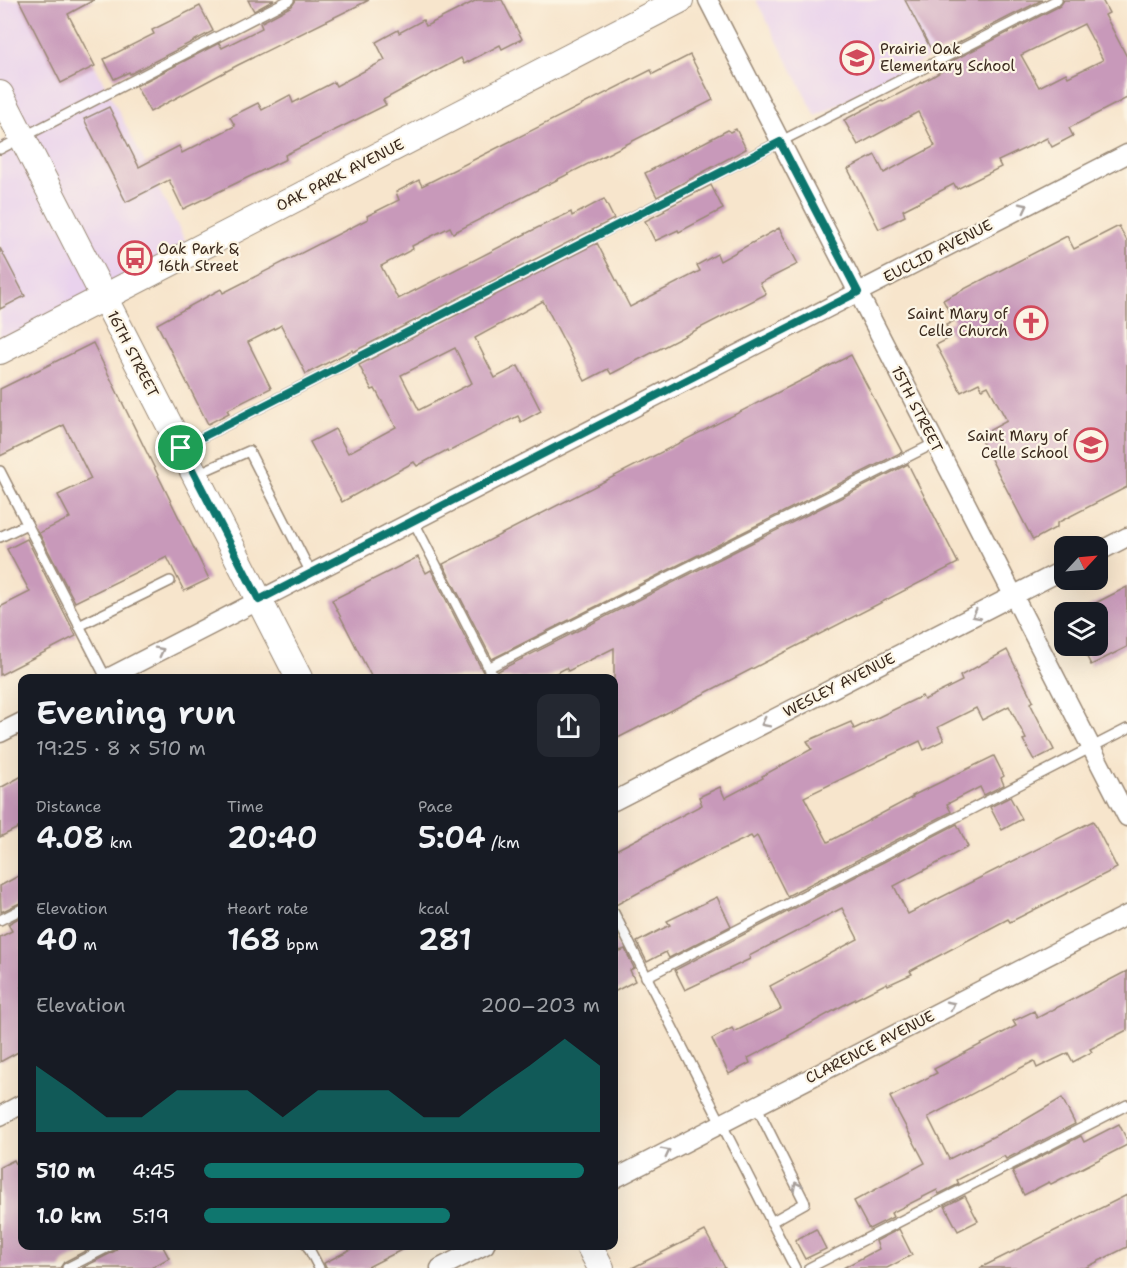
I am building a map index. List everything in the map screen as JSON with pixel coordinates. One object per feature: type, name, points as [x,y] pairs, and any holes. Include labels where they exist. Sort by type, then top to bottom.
[{"type":"street","name":"OAK PARK AVENUE","points":[[0,351],[680,0]]},
{"type":"street","name":"15TH STREET","points":[[708,0],[1127,817]]},
{"type":"street","name":"16TH STREET","points":[[0,94],[11,143],[104,297],[297,674]]},
{"type":"street","name":"EUCLID AVENUE","points":[[115,674],[1127,154]]},
{"type":"street","points":[[1108,547],[1127,537]]},
{"type":"street","name":"WESLEY AVENUE","points":[[618,799],[1054,575]]},
{"type":"street","points":[[0,733],[18,724]]},
{"type":"street","name":"CLARENCE AVENUE","points":[[618,1177],[1127,915]]},
{"type":"street","points":[[0,1116],[18,1106]]},
{"type":"street","points":[[440,1268],[475,1250]]},
{"type":"street","points":[[592,1250],[601,1268]]},
{"type":"lane","points":[[11,143],[289,0]]},
{"type":"lane","points":[[181,448],[1057,0]]},
{"type":"lane","points":[[489,668],[935,443]]},
{"type":"lane","points":[[195,475],[249,451],[311,573]]},
{"type":"lane","points":[[0,471],[105,674]]},
{"type":"lane","points":[[414,522],[492,674]]},
{"type":"lane","points":[[0,537],[27,524]]},
{"type":"lane","points":[[79,626],[170,581]]},
{"type":"lane","points":[[646,977],[1127,729]]},
{"type":"lane","points":[[0,920],[18,911]]},
{"type":"lane","points":[[618,921],[795,1268]]},
{"type":"lane","points":[[756,1105],[806,1203],[771,1222]]},
{"type":"lane","points":[[809,1268],[1127,1105]]},
{"type":"lane","points":[[67,1268],[102,1250]]},
{"type":"lane","points":[[310,1250],[319,1268]]},
{"type":"shaded area","points":[[0,0],[61,0],[189,248],[0,345],[0,144],[16,135],[0,103]]},
{"type":"shaded area","name":"Prairie Oak Elementary School","points":[[756,0],[1040,0],[816,116]]},
{"type":"building","points":[[19,0],[94,0],[68,14],[95,66],[61,83]]},
{"type":"building","points":[[248,0],[274,0],[254,11]]},
{"type":"building","points":[[296,0],[369,0],[150,112],[136,86],[219,43],[222,48],[262,28],[260,23],[292,6]]},
{"type":"building","points":[[477,0],[502,0],[522,39],[502,49],[500,45],[464,64],[461,58],[383,100],[386,105],[285,155],[286,159],[183,209],[169,180],[126,202],[84,119],[109,107],[139,167],[179,146],[182,153],[235,126],[230,117],[258,103],[262,110],[290,95],[293,103],[334,82],[336,86],[385,60],[376,42],[423,20],[426,26]]},
{"type":"building","points":[[905,0],[1042,0],[934,55]]},
{"type":"building","points":[[1064,0],[1102,0],[1109,13],[1105,15],[1127,57],[1127,98],[1069,128],[1073,136],[1052,147],[1047,138],[998,161],[1001,167],[957,189],[954,184],[903,210],[905,216],[879,229],[848,169],[875,155],[884,173],[935,146],[918,112],[858,145],[844,120],[932,77],[942,71],[940,67],[1060,6]],"holes":[[[1084,24],[1103,60],[1068,77],[1066,73],[1039,87],[1021,55]]]},
{"type":"building","points":[[200,6],[213,31],[130,74],[129,72],[114,79],[104,59],[154,34],[152,30]]},
{"type":"building","points":[[690,55],[713,100],[453,233],[450,227],[412,246],[413,249],[381,266],[398,299],[537,228],[571,212],[572,216],[604,199],[614,219],[306,374],[281,325],[248,342],[271,388],[227,410],[229,413],[208,424],[157,324],[221,289],[223,293],[368,219],[367,216],[399,200],[396,192],[419,180],[422,186],[651,70],[653,74]]},
{"type":"building","points":[[736,129],[746,149],[657,197],[645,173],[728,130],[730,132]]},
{"type":"building","points":[[711,185],[723,209],[679,232],[678,230],[655,241],[645,221]]},
{"type":"building","points":[[1119,226],[1127,241],[1127,487],[1057,523],[1057,527],[1033,540],[979,436],[1007,421],[988,386],[982,389],[979,383],[961,392],[936,345],[952,337],[946,325],[954,321],[943,300],[1067,236],[1074,249]]},
{"type":"building","points":[[779,228],[798,264],[760,283],[766,294],[611,374],[608,369],[585,381],[543,301],[475,338],[495,378],[518,366],[541,411],[521,422],[518,416],[417,466],[414,462],[342,502],[310,442],[335,429],[348,453],[396,427],[359,365],[597,243],[630,307],[700,271],[697,265],[717,254],[720,261]],"holes":[[[455,348],[472,383],[419,410],[401,375]]]},
{"type":"building","points":[[0,248],[25,296],[0,309]]},
{"type":"building","points":[[93,343],[209,579],[184,591],[167,557],[75,602],[39,533],[70,518],[58,495],[91,479],[64,425],[0,456],[0,389]]},
{"type":"building","points":[[851,355],[902,452],[492,659],[443,564]]},
{"type":"building","points":[[908,464],[958,563],[618,738],[618,674],[614,674],[614,648],[568,671],[566,668],[555,674],[499,674],[498,671]]},
{"type":"building","points":[[27,539],[76,636],[0,675],[0,607],[30,592],[7,549]]},
{"type":"building","points":[[418,557],[426,573],[431,570],[484,674],[370,674],[332,600]]},
{"type":"building","points":[[1127,587],[1127,647],[1091,665],[1086,656],[1108,656],[1108,602],[1098,602]]},
{"type":"building","points":[[1007,650],[1033,701],[1030,703],[1054,750],[1034,760],[1009,706],[982,720],[976,708],[938,727],[944,740],[924,750],[920,741],[804,797],[828,842],[912,796],[994,756],[1004,776],[1001,778],[1004,785],[984,795],[980,787],[947,804],[951,812],[787,896],[757,836],[753,839],[751,836],[699,860],[618,904],[618,849],[702,805],[699,797],[720,787],[725,798],[763,778],[762,776],[812,749],[807,741],[851,722],[854,729],[922,696],[924,700],[962,681],[960,676]]},
{"type":"building","points":[[18,778],[18,828],[0,837],[0,788]]},
{"type":"building","points":[[1010,797],[1022,819],[1002,830],[990,807]]},
{"type":"building","points":[[1093,821],[1117,868],[1010,922],[1008,919],[910,971],[912,974],[888,985],[887,983],[844,1005],[748,1058],[750,1063],[729,1074],[712,1039],[732,1028],[734,1032],[781,1009],[770,986],[858,939],[842,908],[749,956],[750,959],[685,990],[675,970],[957,824],[968,847],[894,886],[908,914]]},
{"type":"building","points":[[18,876],[18,904],[1,912],[0,886]]},
{"type":"building","points":[[717,897],[731,926],[669,958],[666,952],[647,962],[637,942],[670,925],[667,921]]},
{"type":"building","points":[[18,918],[18,1052],[0,1062],[0,937],[12,931],[8,924]]},
{"type":"building","points":[[618,947],[620,951],[625,949],[634,968],[630,970],[635,981],[618,990]]},
{"type":"building","points":[[1127,971],[1127,1030],[1090,1049],[1092,1052],[1073,1062],[1068,1053],[1037,1068],[1034,1061],[928,1117],[949,1159],[1018,1124],[1062,1098],[1075,1124],[1006,1159],[1004,1156],[957,1180],[959,1184],[939,1194],[937,1190],[891,1213],[893,1217],[869,1229],[854,1201],[925,1163],[890,1097],[937,1073],[934,1069],[1016,1026],[1013,1021],[1034,1011],[1037,1018]]},
{"type":"building","points":[[1119,1124],[1127,1145],[1051,1184],[1049,1182],[1024,1195],[1012,1171],[1081,1136],[1084,1142]]},
{"type":"building","points":[[14,1160],[18,1168],[18,1250],[87,1250],[64,1262],[60,1268],[0,1268],[0,1167]]},
{"type":"building","points":[[1127,1195],[1127,1247],[1085,1268],[980,1268]]},
{"type":"building","points":[[965,1196],[978,1221],[958,1231],[945,1206]]},
{"type":"building","points":[[816,1229],[826,1249],[805,1259],[795,1240]]},
{"type":"building","points":[[899,1229],[912,1255],[887,1268],[843,1268],[879,1249],[876,1241]]},
{"type":"building","points":[[705,1231],[725,1268],[632,1268]]},
{"type":"building","points":[[165,1250],[169,1258],[151,1268],[82,1268],[115,1251]]},
{"type":"building","points":[[349,1250],[401,1250],[366,1268],[326,1268],[324,1263]]},
{"type":"place","name":"Prairie Oak Elementary School","points":[[857,58]]},
{"type":"place","name":"Oak Park & 16th Street","points":[[135,258]]},
{"type":"place","name":"Saint Mary of Celle Church","points":[[1031,323]]},
{"type":"place","name":"Saint Mary of Celle School","points":[[1091,445]]},
{"type":"route","points":[[780,142],[858,292],[259,600],[181,448],[780,142]]}]
